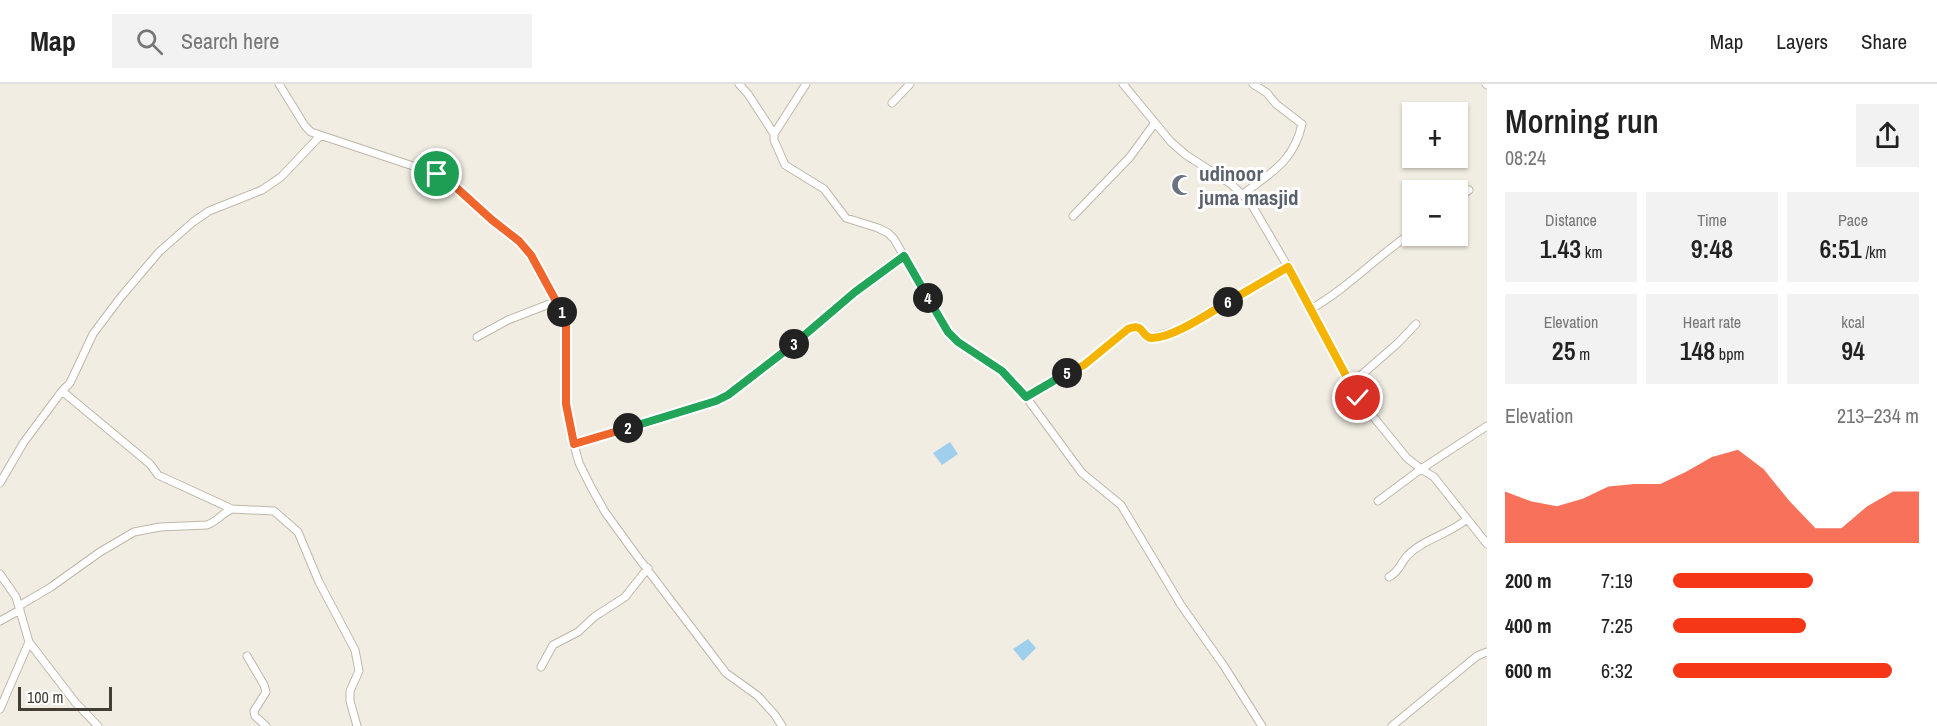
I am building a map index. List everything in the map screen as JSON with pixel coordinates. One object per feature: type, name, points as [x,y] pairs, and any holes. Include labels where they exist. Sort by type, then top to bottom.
[{"type":"street","points":[[279,84],[305,126],[320,136],[437,174],[449,181],[519,241],[531,255],[557,301],[566,324],[566,404],[579,464],[605,512],[726,673],[758,696],[776,715],[782,726]]},
{"type":"street","points":[[739,84],[774,134]]},
{"type":"street","points":[[806,84],[774,134],[774,140],[785,165],[824,189],[846,218],[888,233],[899,246],[948,332],[958,342],[1002,371],[1026,397],[1082,473],[1121,505],[1181,605],[1262,726]]},
{"type":"street","points":[[892,103],[910,84]]},
{"type":"street","points":[[1123,84],[1171,142],[1251,202],[1358,398],[1407,458],[1434,477],[1487,544]]},
{"type":"street","points":[[1243,194],[1269,177],[1291,153],[1299,140],[1302,124],[1276,104],[1267,93],[1253,84]]},
{"type":"street","points":[[1073,216],[1130,157],[1154,124]]},
{"type":"street","points":[[0,483],[24,442],[70,383],[93,334],[159,252],[208,211],[262,190],[281,177],[320,136]]},
{"type":"street","points":[[1311,309],[1329,298],[1402,240]]},
{"type":"street","points":[[574,444],[705,405],[728,395],[819,324],[855,292],[904,256]]},
{"type":"street","points":[[1026,397],[1084,365],[1128,329],[1136,327],[1142,329],[1150,338],[1180,329],[1288,267]]},
{"type":"street","points":[[477,337],[508,320],[557,301]]},
{"type":"street","points":[[1351,384],[1416,324]]},
{"type":"street","points":[[62,391],[150,464],[158,475],[232,508],[274,511],[298,532],[319,582],[356,650],[359,671],[350,691],[350,701],[357,726]]},
{"type":"street","points":[[1378,501],[1421,469],[1487,426]]},
{"type":"street","points":[[0,621],[100,552],[134,532],[160,527],[207,525],[232,508]]},
{"type":"street","points":[[1389,577],[1395,574],[1407,556],[1415,549],[1467,519]]},
{"type":"street","points":[[541,667],[553,645],[578,632],[624,597],[648,568]]},
{"type":"street","points":[[0,574],[16,597],[29,642],[75,702],[98,726]]},
{"type":"street","points":[[0,710],[29,642]]},
{"type":"street","points":[[1392,726],[1477,656],[1487,652]]},
{"type":"street","points":[[247,656],[266,692],[254,711],[255,716],[266,726]]},
{"type":"water","points":[[950,442],[958,454],[942,465],[933,453]]},
{"type":"water","points":[[1028,639],[1036,648],[1023,661],[1013,649]]},
{"type":"place","name":"udinoor juma masjid","points":[[1182,185]]},
{"type":"route","points":[[437,174],[449,181],[519,241],[531,255],[561,308],[566,324],[566,404],[574,444],[705,405],[728,395],[819,324],[855,292],[904,256],[948,332],[958,342],[1002,371],[1017,390],[1026,397],[1084,365],[1128,329],[1134,327],[1142,329],[1150,338],[1180,329],[1288,267],[1358,398]]}]
